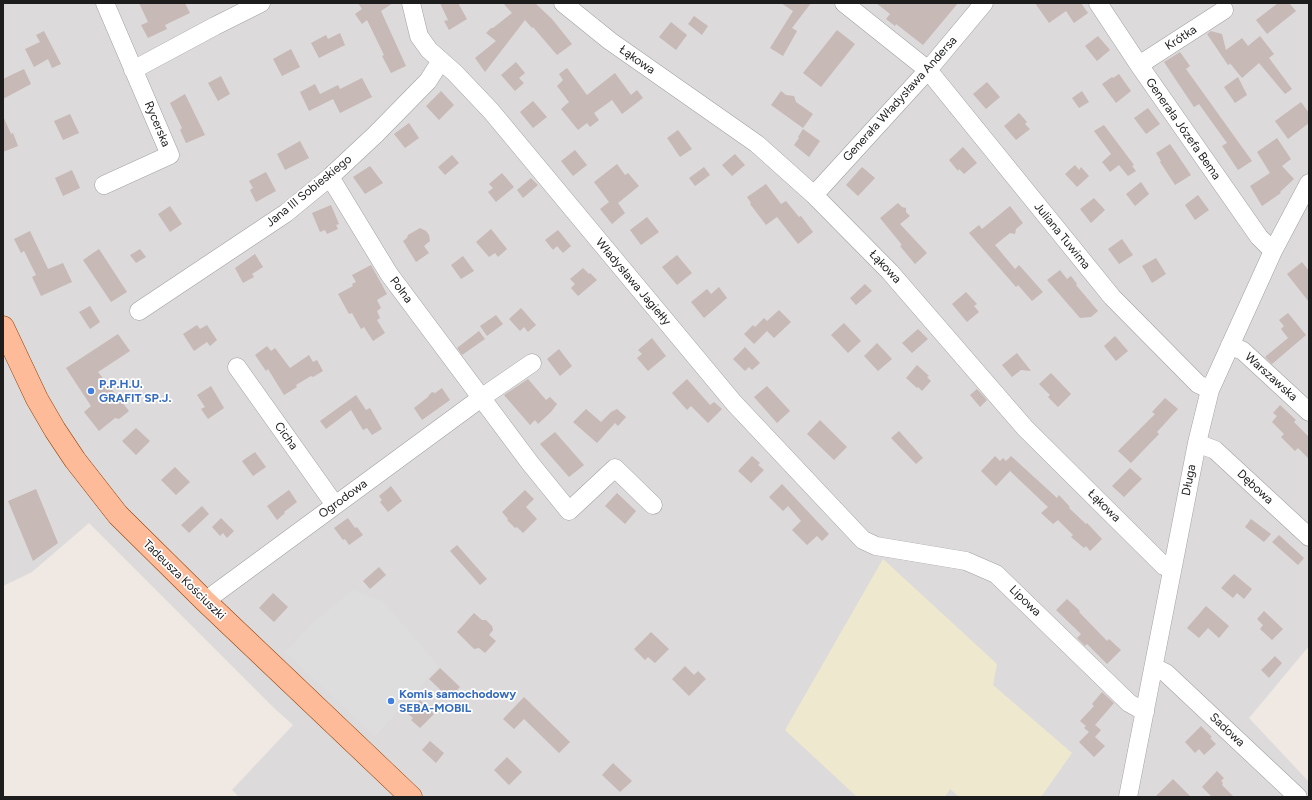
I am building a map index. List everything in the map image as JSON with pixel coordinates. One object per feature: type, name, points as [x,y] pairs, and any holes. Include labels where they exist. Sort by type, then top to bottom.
[{"type":"main road","name":"Tadeusza Kościuszki","points":[[3,327],[37,399],[75,460],[118,515],[205,601],[411,797]]},
{"type":"street","points":[[105,3],[133,70],[261,3]]},
{"type":"street","name":"Władysława Jagiełły","points":[[411,3],[419,36],[429,50],[440,62],[455,73],[491,111],[734,403],[863,540],[876,546]]},
{"type":"street","name":"Łąkowa","points":[[563,3],[610,41],[757,144],[814,195],[890,272],[1025,428],[1164,566],[1172,570]]},
{"type":"street","name":"Juliana Tuwima","points":[[844,3],[928,70],[1112,297],[1198,384],[1210,390]]},
{"type":"street","name":"Generała Władysława Andersa","points":[[814,195],[928,70],[984,3]]},
{"type":"street","name":"Generała Józefa Bema","points":[[1098,3],[1139,65],[1259,237],[1273,251]]},
{"type":"street","name":"Krótka","points":[[1139,65],[1224,10]]},
{"type":"street","name":"Jana III Sobieskiego","points":[[139,311],[286,213],[330,177],[375,135],[428,81],[440,62]]},
{"type":"street","name":"Rycerska","points":[[104,185],[170,155],[133,70]]},
{"type":"street","name":"Polna","points":[[330,177],[389,274],[530,463],[569,511],[615,468],[653,505]]},
{"type":"street","name":"Długa","points":[[1128,797],[1197,443],[1210,390],[1273,251],[1309,183]]},
{"type":"street","name":"Warszawska","points":[[1230,345],[1243,351],[1309,412]]},
{"type":"street","points":[[481,398],[532,363]]},
{"type":"street","name":"Cicha","points":[[237,367],[335,505]]},
{"type":"street","name":"Ogrodowa","points":[[205,601],[481,398]]},
{"type":"street","name":"Dębowa","points":[[1197,443],[1215,450],[1309,537]]},
{"type":"street","name":"Lipowa","points":[[876,546],[966,561],[996,574],[1129,703],[1145,712]]},
{"type":"street","name":"Sadowa","points":[[1154,667],[1166,673],[1298,797]]},
{"type":"shaded area","points":[[3,3],[1309,3],[1309,646],[1249,718],[1309,782],[1309,797],[239,797],[232,790],[293,725],[274,708],[89,523],[32,572],[3,586]]},
{"type":"shaded area","points":[[883,559],[997,664],[993,685],[1072,753],[1041,797],[959,797],[950,789],[945,797],[857,797],[785,730]]},
{"type":"shaded area","points":[[353,590],[383,601],[439,666],[375,737],[285,652],[310,625]]},
{"type":"building","points":[[139,3],[185,3],[190,13],[165,25],[167,29],[148,38],[141,25],[148,22]]},
{"type":"building","points":[[358,3],[393,3],[381,11],[406,66],[391,73],[367,20],[362,24],[355,14],[362,9]]},
{"type":"building","points":[[440,3],[458,3],[467,19],[449,30],[444,21],[448,20]]},
{"type":"building","points":[[503,3],[535,3],[552,19],[572,44],[557,55],[525,20],[485,72],[475,58],[496,41],[486,33],[512,13]]},
{"type":"building","points":[[781,3],[811,3],[792,28],[797,31],[783,56],[770,48],[793,11]]},
{"type":"building","points":[[876,3],[958,3],[923,45],[896,24],[895,26],[886,19],[890,14]]},
{"type":"building","points":[[1035,3],[1081,3],[1088,13],[1074,23],[1066,11],[1049,23]]},
{"type":"building","points":[[1278,3],[1289,3],[1296,11],[1267,34],[1256,20]]},
{"type":"building","points":[[694,16],[708,26],[702,35],[688,24]]},
{"type":"building","points":[[671,22],[687,35],[676,50],[659,37]]},
{"type":"building","points":[[837,30],[855,44],[821,87],[803,73]]},
{"type":"building","points":[[44,31],[61,64],[52,68],[48,59],[34,67],[25,49],[40,42],[36,35]]},
{"type":"building","points":[[1211,31],[1222,34],[1226,50],[1242,38],[1248,46],[1260,36],[1274,54],[1269,58],[1292,89],[1285,94],[1259,63],[1242,78],[1229,62],[1230,64],[1228,65],[1207,34]]},
{"type":"building","points":[[340,33],[345,45],[319,58],[311,43],[326,35],[328,39]]},
{"type":"building","points":[[1098,36],[1110,50],[1097,61],[1085,46]]},
{"type":"building","points":[[291,49],[300,67],[282,76],[273,59]]},
{"type":"building","points":[[1180,52],[1190,66],[1186,69],[1252,161],[1238,170],[1222,146],[1227,143],[1199,104],[1194,107],[1164,62]]},
{"type":"building","points":[[516,62],[525,73],[519,78],[524,83],[515,91],[501,75]]},
{"type":"building","points":[[567,68],[587,95],[615,73],[631,95],[637,90],[643,98],[622,114],[612,100],[594,113],[599,120],[590,127],[587,123],[578,130],[561,109],[569,102],[557,86],[563,80],[559,74]]},
{"type":"building","points":[[24,69],[31,84],[3,99],[3,79]]},
{"type":"building","points":[[1119,74],[1131,91],[1116,103],[1102,84]]},
{"type":"building","points":[[221,76],[230,94],[218,101],[208,83]]},
{"type":"building","points":[[1238,77],[1247,95],[1235,103],[1224,87]]},
{"type":"building","points":[[362,78],[372,97],[340,113],[333,99],[309,111],[300,92],[315,84],[320,94],[338,85],[340,89]]},
{"type":"building","points":[[987,82],[1000,97],[986,109],[973,94]]},
{"type":"building","points":[[441,91],[454,105],[439,120],[426,106]]},
{"type":"building","points":[[781,91],[786,95],[794,96],[796,102],[813,114],[803,128],[771,105]]},
{"type":"building","points":[[1082,91],[1089,102],[1079,108],[1072,98]]},
{"type":"building","points":[[185,94],[205,135],[186,143],[180,130],[182,128],[170,103]]},
{"type":"building","points":[[533,101],[547,117],[533,128],[520,112]]},
{"type":"building","points":[[1301,102],[1309,113],[1309,123],[1288,139],[1275,121]]},
{"type":"building","points":[[1148,108],[1160,124],[1146,134],[1134,118]]},
{"type":"building","points":[[1019,113],[1027,122],[1025,124],[1030,129],[1016,140],[1004,126]]},
{"type":"building","points":[[70,114],[79,133],[63,140],[54,121]]},
{"type":"building","points":[[3,116],[11,134],[13,133],[18,146],[3,152]]},
{"type":"building","points":[[409,123],[419,138],[405,148],[394,134]]},
{"type":"building","points":[[1104,125],[1134,165],[1132,166],[1136,171],[1128,176],[1119,165],[1110,172],[1102,162],[1111,154],[1094,131]]},
{"type":"building","points":[[803,129],[820,141],[809,157],[794,145]]},
{"type":"building","points":[[678,130],[692,149],[680,157],[667,138]]},
{"type":"building","points":[[1277,138],[1291,159],[1282,166],[1294,179],[1280,192],[1281,193],[1262,206],[1250,186],[1270,173],[1257,152]]},
{"type":"building","points":[[300,141],[309,158],[285,170],[277,154]]},
{"type":"building","points":[[1170,144],[1191,175],[1175,185],[1156,153]]},
{"type":"building","points":[[963,147],[977,163],[964,174],[959,169],[958,171],[949,160]]},
{"type":"building","points":[[575,150],[587,165],[573,176],[561,161]]},
{"type":"building","points":[[735,154],[745,165],[732,176],[722,165]]},
{"type":"building","points":[[452,155],[459,163],[445,175],[438,167]]},
{"type":"building","points":[[617,164],[625,175],[628,173],[639,186],[618,203],[625,213],[612,224],[600,209],[609,202],[594,182]]},
{"type":"building","points":[[1075,165],[1079,170],[1081,167],[1089,176],[1077,187],[1065,174]]},
{"type":"building","points":[[370,166],[383,183],[365,194],[353,177]]},
{"type":"building","points":[[704,167],[710,175],[695,186],[689,178]]},
{"type":"building","points":[[862,167],[875,178],[858,196],[846,185]]},
{"type":"building","points":[[72,170],[80,188],[63,196],[55,178]]},
{"type":"building","points":[[266,172],[276,191],[256,202],[250,190],[253,188],[249,181]]},
{"type":"building","points":[[502,173],[514,187],[496,202],[488,192],[493,188],[489,184]]},
{"type":"building","points":[[531,178],[538,185],[523,198],[517,190]]},
{"type":"building","points":[[1141,182],[1149,194],[1135,206],[1126,194]]},
{"type":"building","points":[[766,184],[781,204],[786,201],[799,217],[801,216],[813,232],[798,244],[777,217],[766,225],[750,204],[751,203],[747,197]]},
{"type":"building","points":[[1198,195],[1209,210],[1195,220],[1185,205]]},
{"type":"building","points":[[1094,198],[1105,210],[1091,223],[1080,209]]},
{"type":"building","points":[[898,203],[902,207],[906,208],[906,212],[910,216],[900,224],[927,253],[915,264],[880,218]]},
{"type":"building","points":[[331,205],[339,224],[336,225],[338,229],[327,234],[325,230],[320,232],[312,213]]},
{"type":"building","points":[[170,206],[182,224],[170,232],[158,214]]},
{"type":"building","points":[[1010,206],[1023,223],[1016,229],[1015,234],[1010,233],[995,245],[1015,269],[1019,265],[1043,292],[1032,301],[1018,285],[1016,287],[969,233],[979,225],[982,229]]},
{"type":"building","points":[[647,217],[659,232],[641,245],[630,230]]},
{"type":"building","points":[[420,228],[426,231],[429,235],[430,241],[424,246],[429,253],[416,262],[403,241],[408,235]]},
{"type":"building","points":[[491,229],[507,249],[498,257],[495,253],[489,257],[476,242]]},
{"type":"building","points":[[558,230],[571,246],[563,253],[557,246],[553,250],[545,240]]},
{"type":"building","points":[[30,231],[48,269],[63,263],[72,282],[41,296],[32,277],[36,275],[24,251],[21,253],[14,239]]},
{"type":"building","points":[[1122,239],[1133,255],[1119,264],[1108,249]]},
{"type":"building","points":[[99,249],[127,292],[111,302],[83,260]]},
{"type":"building","points":[[140,249],[146,257],[136,263],[130,255]]},
{"type":"building","points":[[255,254],[263,267],[252,274],[254,277],[243,283],[235,268]]},
{"type":"building","points":[[677,255],[692,273],[677,285],[662,267]]},
{"type":"building","points":[[463,256],[474,271],[461,279],[451,265]]},
{"type":"building","points":[[1156,258],[1166,274],[1152,283],[1142,266]]},
{"type":"building","points":[[1302,262],[1309,271],[1309,302],[1287,274]]},
{"type":"building","points":[[371,265],[387,294],[377,300],[381,308],[377,311],[380,318],[377,320],[385,333],[373,341],[364,327],[361,329],[352,313],[349,314],[338,294],[353,286],[352,284],[356,282],[352,275]]},
{"type":"building","points":[[583,268],[597,280],[578,296],[571,288],[575,284],[570,279]]},
{"type":"building","points":[[1060,270],[1067,279],[1071,276],[1077,284],[1076,285],[1098,311],[1091,317],[1080,318],[1047,280]]},
{"type":"building","points":[[865,284],[872,291],[856,305],[850,298]]},
{"type":"building","points":[[719,287],[727,298],[704,318],[691,302],[707,289],[711,294]]},
{"type":"building","points":[[966,292],[977,304],[974,306],[979,312],[967,322],[952,304]]},
{"type":"building","points":[[90,306],[100,322],[90,329],[79,312]]},
{"type":"building","points":[[521,308],[536,325],[528,332],[524,327],[520,331],[509,319]]},
{"type":"building","points":[[779,310],[791,322],[774,338],[767,331],[754,344],[744,334],[753,325],[755,327],[764,318],[767,321]]},
{"type":"building","points":[[1288,313],[1306,335],[1272,364],[1265,357],[1288,338],[1281,329],[1284,326],[1279,320]]},
{"type":"building","points":[[496,315],[503,324],[487,336],[480,326]]},
{"type":"building","points":[[844,323],[861,341],[848,353],[831,335]]},
{"type":"building","points":[[197,325],[200,329],[207,325],[217,340],[210,346],[207,342],[194,351],[183,334]]},
{"type":"building","points":[[918,329],[928,339],[912,353],[902,343]]},
{"type":"building","points":[[479,331],[485,339],[462,355],[457,348]]},
{"type":"building","points":[[118,334],[130,351],[98,372],[129,411],[119,419],[115,418],[99,431],[84,412],[91,406],[66,368]]},
{"type":"building","points":[[1115,336],[1128,351],[1116,361],[1104,346]]},
{"type":"building","points":[[652,338],[666,356],[648,371],[637,358],[642,354],[638,350]]},
{"type":"building","points":[[877,343],[892,359],[878,371],[864,356]]},
{"type":"building","points":[[267,346],[271,351],[275,348],[290,368],[309,355],[313,362],[317,360],[323,371],[296,385],[297,387],[284,395],[268,369],[266,371],[255,355]]},
{"type":"building","points":[[745,347],[760,363],[752,370],[749,367],[745,371],[733,359]]},
{"type":"building","points":[[559,349],[572,366],[560,376],[547,359]]},
{"type":"building","points":[[1017,353],[1031,371],[1021,370],[1012,377],[1002,365]]},
{"type":"building","points":[[917,365],[929,376],[927,377],[931,381],[922,391],[906,378]]},
{"type":"building","points":[[1051,373],[1071,394],[1058,407],[1048,397],[1050,395],[1039,384]]},
{"type":"building","points":[[528,379],[546,400],[550,397],[557,404],[538,424],[535,420],[530,425],[504,395]]},
{"type":"building","points":[[687,379],[710,405],[714,402],[722,409],[708,423],[691,406],[687,410],[672,393]]},
{"type":"building","points":[[211,386],[224,408],[208,419],[201,409],[205,407],[197,395]]},
{"type":"building","points":[[767,386],[790,411],[777,423],[754,397]]},
{"type":"building","points":[[442,388],[450,400],[422,420],[414,408],[432,392],[435,393]]},
{"type":"building","points":[[977,389],[987,400],[980,407],[970,395]]},
{"type":"building","points":[[356,395],[366,410],[370,408],[382,429],[372,435],[367,428],[363,430],[351,410],[326,429],[320,421]]},
{"type":"building","points":[[1165,398],[1178,409],[1157,432],[1159,434],[1131,463],[1118,451],[1155,414],[1152,412]]},
{"type":"building","points":[[1280,405],[1296,420],[1294,422],[1309,437],[1309,459],[1298,448],[1295,451],[1281,437],[1284,434],[1272,422],[1277,416],[1273,413]]},
{"type":"building","points":[[586,409],[601,422],[611,412],[617,409],[626,417],[618,426],[615,423],[597,443],[573,422]]},
{"type":"building","points":[[820,420],[847,447],[834,460],[807,434]]},
{"type":"building","points":[[136,428],[150,441],[136,455],[122,441]]},
{"type":"building","points":[[899,431],[923,458],[916,464],[891,438]]},
{"type":"building","points":[[555,432],[584,465],[569,477],[540,444]]},
{"type":"building","points":[[255,452],[266,467],[253,476],[242,461]]},
{"type":"building","points":[[752,456],[760,463],[758,465],[764,470],[751,483],[738,471]]},
{"type":"building","points":[[995,456],[1000,461],[1003,458],[1006,461],[1011,456],[1057,498],[1059,495],[1070,507],[1069,508],[1086,524],[1087,523],[1102,539],[1090,551],[1086,546],[1084,548],[1071,537],[1073,535],[1058,520],[1053,524],[1041,513],[1048,507],[1010,471],[996,486],[981,471]]},
{"type":"building","points":[[175,467],[190,482],[176,495],[161,480]]},
{"type":"building","points":[[1130,468],[1142,479],[1124,497],[1112,486]]},
{"type":"building","points":[[782,484],[829,534],[822,541],[817,536],[807,545],[792,530],[801,521],[788,506],[783,511],[769,497]]},
{"type":"building","points":[[391,486],[402,501],[388,512],[380,502],[382,500],[379,496]]},
{"type":"building","points":[[36,489],[58,543],[33,561],[8,501]]},
{"type":"building","points":[[289,490],[297,502],[284,512],[285,513],[277,520],[267,506]]},
{"type":"building","points":[[525,490],[534,499],[526,507],[537,519],[523,533],[507,520],[508,519],[502,512]]},
{"type":"building","points":[[617,493],[636,511],[625,524],[605,506]]},
{"type":"building","points":[[202,506],[209,514],[189,533],[181,525]]},
{"type":"building","points":[[221,518],[234,531],[227,538],[223,533],[220,536],[212,527]]},
{"type":"building","points":[[348,518],[355,528],[357,527],[363,535],[349,545],[334,528]]},
{"type":"building","points":[[1251,519],[1271,534],[1264,542],[1245,527]]},
{"type":"building","points":[[1279,535],[1304,558],[1298,565],[1272,542]]},
{"type":"building","points":[[457,545],[487,579],[480,585],[450,551]]},
{"type":"building","points":[[379,567],[386,575],[370,589],[363,581]]},
{"type":"building","points":[[1234,574],[1252,589],[1244,599],[1237,593],[1233,598],[1221,588]]},
{"type":"building","points":[[273,593],[288,607],[274,622],[259,608]]},
{"type":"building","points":[[1067,599],[1107,641],[1109,639],[1121,650],[1107,664],[1087,644],[1085,646],[1077,638],[1081,634],[1056,610]]},
{"type":"building","points":[[1206,606],[1229,626],[1219,638],[1208,628],[1199,638],[1187,628]]},
{"type":"building","points":[[1264,611],[1283,629],[1272,640],[1260,629],[1263,625],[1257,619]]},
{"type":"building","points":[[474,613],[482,620],[486,620],[492,626],[493,630],[489,635],[496,641],[485,653],[479,648],[474,649],[457,632]]},
{"type":"building","points":[[651,632],[669,649],[655,663],[648,657],[645,660],[634,649]]},
{"type":"building","points":[[1275,656],[1282,663],[1269,678],[1261,670]]},
{"type":"building","points":[[685,666],[694,675],[698,671],[706,679],[689,696],[672,679]]},
{"type":"building","points":[[440,668],[460,687],[449,698],[429,679]]},
{"type":"building","points":[[1102,692],[1114,703],[1095,725],[1101,730],[1095,737],[1105,746],[1094,757],[1079,742],[1089,732],[1084,728],[1086,726],[1080,721],[1094,706],[1092,704]]},
{"type":"building","points":[[524,697],[570,742],[559,753],[524,719],[514,729],[503,719]]},
{"type":"building","points":[[420,700],[434,714],[420,728],[411,720],[413,718],[407,713]]},
{"type":"building","points":[[1201,726],[1212,737],[1210,738],[1216,744],[1204,755],[1199,749],[1195,753],[1185,742]]},
{"type":"building","points":[[430,741],[444,753],[436,763],[422,750]]},
{"type":"building","points":[[507,757],[522,772],[509,785],[494,770]]},
{"type":"building","points":[[613,763],[632,781],[620,792],[602,775]]},
{"type":"building","points":[[1217,771],[1224,778],[1221,781],[1223,783],[1222,785],[1234,797],[1212,797],[1202,787]]},
{"type":"building","points":[[1173,779],[1191,797],[1155,797]]},
{"type":"place","name":"P.P.H.U. GRAFIT SP.J.","points":[[91,391]]},
{"type":"place","name":"Komis samochodowy SEBA-MOBIL","points":[[391,701]]}]
